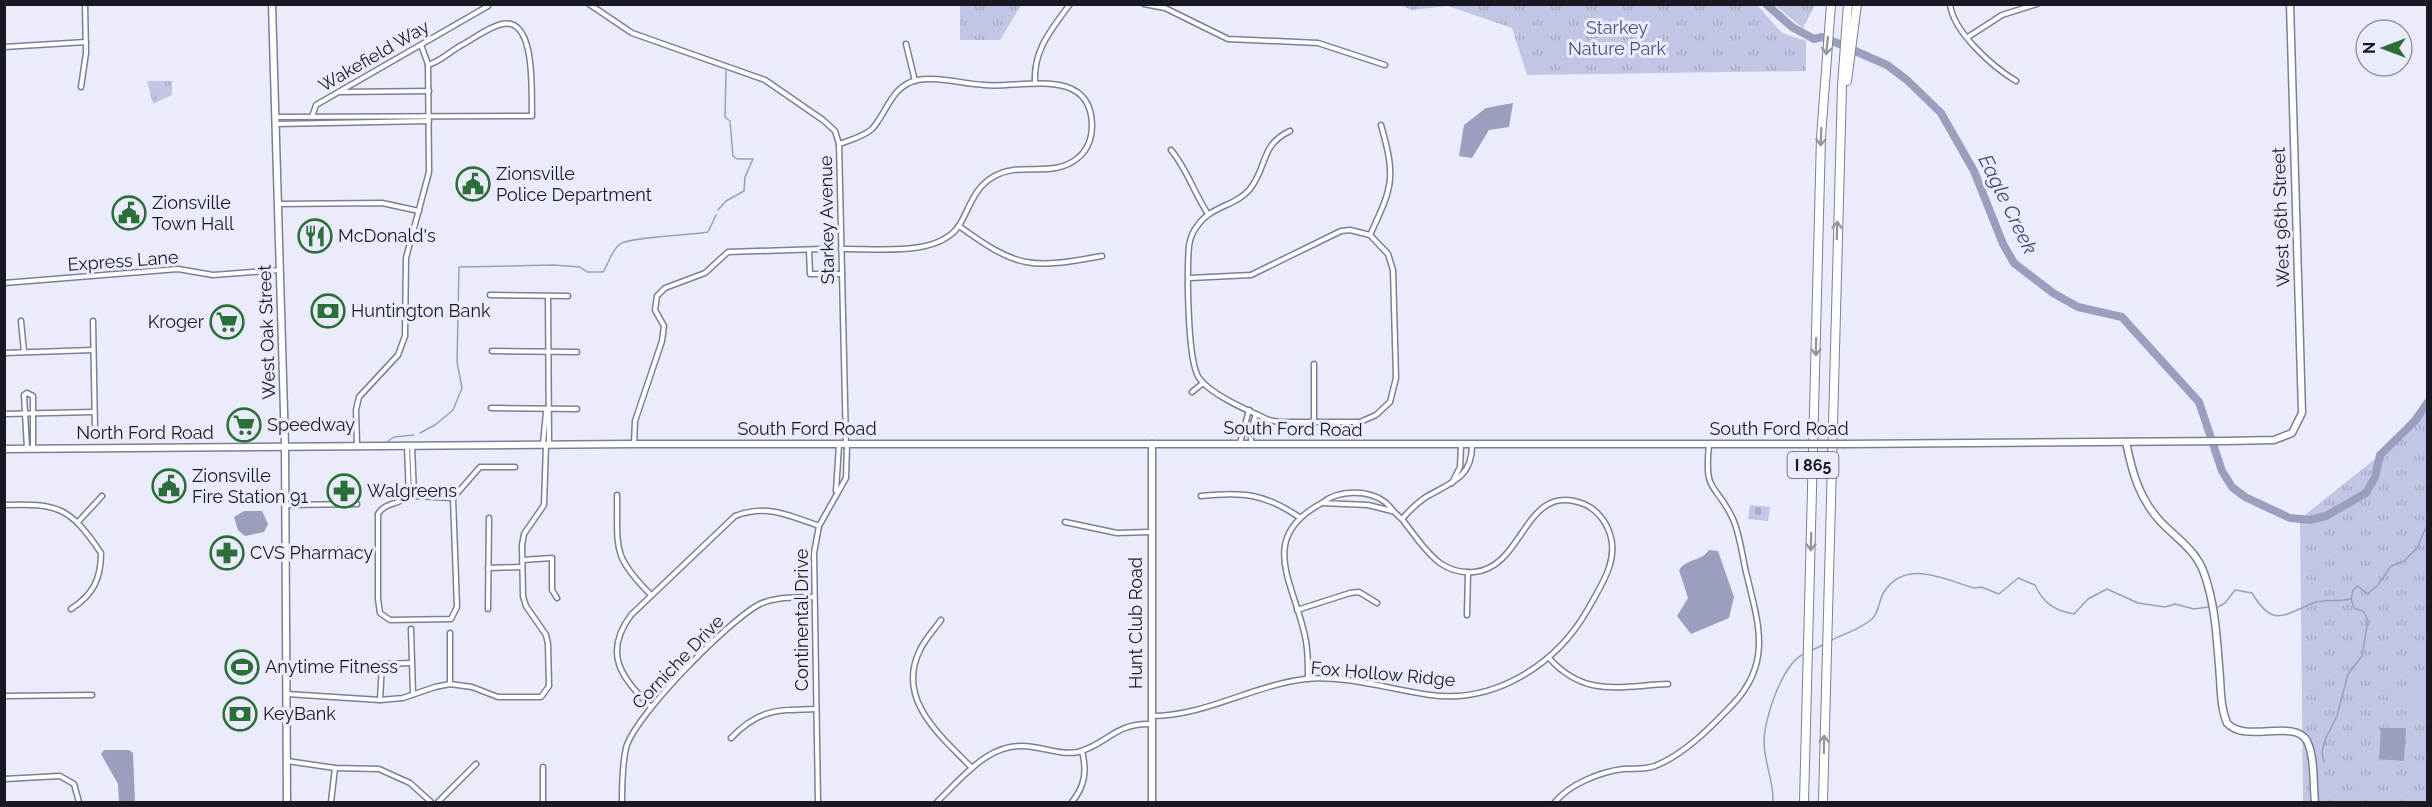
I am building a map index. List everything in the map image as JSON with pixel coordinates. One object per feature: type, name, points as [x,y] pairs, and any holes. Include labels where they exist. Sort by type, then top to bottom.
[{"type":"highway","name":"I 865","points":[[1804,802],[1824,78],[1831,4]]},
{"type":"highway","points":[[1848,4],[1850,23]]},
{"type":"highway","points":[[1850,23],[1857,4]]},
{"type":"highway","name":"I 865","points":[[1823,802],[1840,124],[1850,23]]},
{"type":"main road","name":"West Oak Street","points":[[272,4],[285,446],[287,802]]},
{"type":"main road","name":"West 96th Street","points":[[2290,4],[2302,413],[2297,427]]},
{"type":"main road","name":"South Ford Road","points":[[285,446],[1251,443],[1472,446],[2126,442],[2274,440],[2284,438],[2297,427]]},
{"type":"main road","points":[[2126,442],[2135,482],[2143,498],[2163,523],[2196,557],[2203,570],[2213,605],[2222,704],[2227,723],[2241,731],[2291,732],[2305,738],[2309,747],[2315,802]]},
{"type":"main road","name":"Hunt Club Road","points":[[1152,444],[1150,532],[1152,802]]},
{"type":"main road","name":"North Ford Road","points":[[4,449],[285,446]]},
{"type":"street","points":[[81,87],[85,75],[85,4]]},
{"type":"street","name":"Starkey Avenue","points":[[588,4],[632,33],[765,80],[823,120],[835,131],[839,144],[844,445]]},
{"type":"street","points":[[1035,83],[1035,62],[1041,45],[1070,4]]},
{"type":"street","points":[[1144,4],[1165,8],[1228,39],[1318,43],[1340,48],[1386,65]]},
{"type":"street","points":[[1950,4],[1956,22],[1968,38],[1999,70],[2016,81]]},
{"type":"street","points":[[1968,38],[2002,15],[2037,4]]},
{"type":"street","name":"Wakefield Way","points":[[312,117],[316,105],[488,6]]},
{"type":"street","points":[[275,121],[532,116],[528,43],[520,30],[512,24],[502,24],[493,28],[455,49],[440,61],[428,65]]},
{"type":"street","points":[[4,47],[86,42]]},
{"type":"street","points":[[906,44],[915,81]]},
{"type":"street","points":[[357,447],[356,410],[359,397],[398,354],[403,344],[406,324],[406,258],[429,172],[428,65],[421,45]]},
{"type":"street","points":[[839,144],[868,132],[895,93],[915,81],[996,86],[1035,83],[1062,85],[1084,101],[1092,117],[1092,127],[1086,148],[1080,156],[1060,169],[1011,170],[995,175],[978,190],[959,226],[938,243],[923,247],[841,249]]},
{"type":"street","points":[[340,92],[429,91]]},
{"type":"street","points":[[275,121],[312,117],[429,119]]},
{"type":"street","points":[[1370,235],[1389,194],[1392,178],[1391,164],[1381,125]]},
{"type":"street","points":[[1190,278],[1244,278],[1332,234],[1350,230],[1370,235],[1384,248],[1393,270],[1396,378],[1392,396],[1386,406],[1368,420],[1279,422],[1256,414],[1209,389],[1203,383],[1191,358],[1190,278],[1191,238],[1199,223],[1208,214],[1245,194],[1255,182],[1272,142],[1290,131]]},
{"type":"street","points":[[1171,150],[1179,160],[1191,188],[1208,214]]},
{"type":"street","points":[[278,204],[382,203],[419,211]]},
{"type":"street","points":[[959,226],[996,253],[1026,263],[1056,263],[1102,256]]},
{"type":"street","points":[[634,444],[635,421],[662,341],[664,326],[655,310],[657,296],[665,288],[705,273],[728,252],[822,249]]},
{"type":"street","points":[[809,250],[810,274],[842,274]]},
{"type":"street","name":"Express Lane","points":[[4,283],[178,269],[213,275],[280,270]]},
{"type":"street","points":[[490,295],[568,296]]},
{"type":"street","points":[[286,694],[381,700],[450,684],[472,687],[498,697],[537,698],[546,692],[549,686],[546,635],[526,606],[522,560],[524,534],[544,505],[546,444],[543,420],[547,408],[548,296]]},
{"type":"street","points":[[21,321],[24,352]]},
{"type":"street","points":[[93,321],[95,431]]},
{"type":"street","points":[[4,353],[93,350]]},
{"type":"street","points":[[492,351],[577,352]]},
{"type":"street","points":[[1314,364],[1314,422]]},
{"type":"street","points":[[1191,392],[1203,383]]},
{"type":"street","points":[[27,393],[33,396],[30,449],[25,414],[24,395],[27,393]]},
{"type":"street","points":[[491,408],[577,409]]},
{"type":"street","points":[[1240,443],[1249,410]]},
{"type":"street","points":[[4,414],[94,412]]},
{"type":"street","points":[[1251,443],[1251,430],[1256,414]]},
{"type":"street","points":[[410,445],[412,496]]},
{"type":"street","points":[[835,494],[844,445]]},
{"type":"street","name":"Continental Drive","points":[[818,802],[814,553],[819,526],[846,478],[844,445]]},
{"type":"street","points":[[1555,802],[1569,789],[1579,784],[1615,771],[1645,769],[1663,761],[1710,728],[1742,693],[1754,673],[1759,656],[1759,633],[1734,522],[1708,480],[1709,445]]},
{"type":"street","points":[[1451,484],[1460,466],[1461,446]]},
{"type":"street","points":[[1401,519],[1421,501],[1460,479],[1472,457],[1472,446]]},
{"type":"street","points":[[453,498],[412,496],[402,502],[387,505],[378,514],[380,613],[390,620],[451,619],[454,616],[457,607],[453,498],[477,469],[515,467]]},
{"type":"street","points":[[1201,496],[1235,494],[1260,497],[1282,506],[1299,517]]},
{"type":"street","points":[[1308,679],[1306,641],[1286,576],[1283,557],[1286,539],[1299,517],[1336,495],[1364,494],[1379,498],[1439,562],[1468,573],[1467,615]]},
{"type":"street","points":[[617,495],[620,556],[628,572],[651,595]]},
{"type":"street","points":[[78,522],[102,496]]},
{"type":"street","name":"Fox Hollow Ridge","points":[[1151,716],[1188,714],[1265,686],[1308,679],[1347,681],[1439,696],[1461,695],[1507,684],[1549,658],[1578,625],[1609,569],[1613,545],[1610,533],[1601,518],[1584,504],[1566,502],[1551,504],[1529,519],[1514,547],[1499,563],[1487,569],[1468,573]]},
{"type":"street","points":[[1322,503],[1368,505],[1392,511]]},
{"type":"street","points":[[285,505],[357,504]]},
{"type":"street","points":[[4,505],[52,506],[78,522],[101,553],[101,567],[92,590],[84,601],[71,609]]},
{"type":"street","points":[[651,707],[625,679],[618,663],[617,648],[626,622],[651,595],[735,516],[756,510],[775,510],[819,526]]},
{"type":"street","points":[[488,609],[489,519]]},
{"type":"street","points":[[1065,522],[1117,533],[1150,532]]},
{"type":"street","points":[[522,560],[552,558],[552,590],[557,598]]},
{"type":"street","points":[[488,568],[522,567]]},
{"type":"street","points":[[1298,610],[1359,592],[1377,603]]},
{"type":"street","name":"Corniche Drive","points":[[622,802],[622,768],[627,746],[651,707],[750,610],[778,599],[814,597]]},
{"type":"street","points":[[941,620],[917,656],[913,675],[915,693],[928,722],[972,768]]},
{"type":"street","points":[[411,629],[413,694]]},
{"type":"street","points":[[450,633],[450,684]]},
{"type":"street","points":[[1549,658],[1571,679],[1589,686],[1668,684]]},
{"type":"street","points":[[381,700],[382,664],[411,663]]},
{"type":"street","points":[[4,696],[92,695]]},
{"type":"street","points":[[731,738],[761,714],[772,710],[816,708]]},
{"type":"street","points":[[937,802],[988,754],[1012,746],[1057,752],[1082,751],[1129,725],[1151,724]]},
{"type":"street","points":[[1072,802],[1081,790],[1085,774],[1082,751]]},
{"type":"street","points":[[287,761],[335,768],[372,768],[384,771],[410,783],[431,802]]},
{"type":"street","points":[[438,802],[476,764]]},
{"type":"street","points":[[543,767],[543,802]]},
{"type":"street","points":[[331,802],[335,768]]},
{"type":"street","points":[[4,779],[60,776],[74,784],[79,802]]},
{"type":"green space","points":[[960,4],[1021,5],[1000,40],[960,40]]},
{"type":"green space","name":"Starkey Nature Park","points":[[1400,5],[1757,5],[1782,33],[1806,41],[1806,71],[1527,75],[1512,28],[1448,6],[1412,10]]},
{"type":"green space","points":[[1775,5],[1815,5],[1803,28]]},
{"type":"green space","points":[[147,81],[172,81],[172,95],[153,104]]},
{"type":"green space","points":[[2427,399],[2427,802],[2303,802],[2300,519],[2380,455]]},
{"type":"green space","points":[[1750,505],[1770,507],[1768,521],[1748,519]]},
{"type":"green space","points":[[2427,680],[2427,714],[2408,712],[2410,682]]},
{"type":"shaded area","points":[[1513,103],[1509,127],[1489,130],[1472,158],[1459,156],[1464,125],[1486,108]]},
{"type":"shaded area","points":[[244,511],[262,511],[268,524],[264,532],[245,536],[238,530],[234,517]]},
{"type":"shaded area","points":[[1709,550],[1718,551],[1734,597],[1729,618],[1691,634],[1677,616],[1688,598],[1679,570]]},
{"type":"shaded area","points":[[2381,728],[2406,728],[2404,761],[2379,759]]},
{"type":"shaded area","points":[[104,750],[129,750],[133,753],[135,802],[119,802],[118,784],[101,754]]},
{"type":"waterway","name":"Eagle Creek","points":[[1766,4],[1792,27],[1814,39],[1822,37],[1887,65],[1907,80],[1941,113],[1974,171],[2003,244],[2014,263],[2053,293],[2078,307],[2122,317],[2199,402],[2222,471],[2232,487],[2245,497],[2290,518],[2310,520],[2326,516],[2366,493],[2375,477],[2380,455],[2415,421],[2428,402]]},
{"type":"waterway","points":[[718,210],[726,201],[744,191],[745,177],[753,159],[737,159],[733,156],[730,121],[725,117],[726,71]]},
{"type":"waterway","points":[[420,433],[435,425],[453,410],[462,388],[457,362],[459,267],[554,265],[580,267],[587,272],[603,272],[620,244],[648,238],[708,232],[716,215]]},
{"type":"waterway","points":[[388,441],[394,437],[414,435]]},
{"type":"waterway","points":[[2324,762],[2322,752],[2325,740],[2337,716],[2348,674],[2362,656],[2368,620],[2363,611],[2354,608],[2351,599],[2353,590],[2358,586],[2367,594],[2378,585],[2391,566],[2404,561],[2417,548],[2428,523]]},
{"type":"waterway","points":[[1832,640],[1869,622],[1875,615],[1884,592],[1893,582],[1903,576],[1914,574],[1939,577],[1974,588],[1981,587],[1999,594],[2018,578],[2035,585],[2050,605],[2074,614],[2088,599],[2107,589],[2138,603],[2165,607],[2175,604],[2194,609],[2208,607]]},
{"type":"waterway","points":[[2218,607],[2225,603],[2235,590],[2252,593],[2266,611],[2280,616],[2317,602],[2351,599]]},
{"type":"waterway","points":[[1810,651],[1825,644]]},
{"type":"waterway","points":[[1773,802],[1764,750],[1767,719],[1783,678],[1798,658],[1806,653]]},
{"type":"place","name":"Zionsville Police Department","points":[[473,184]]},
{"type":"place","name":"Zionsville Town Hall","points":[[129,213]]},
{"type":"place","name":"McDonald's","points":[[315,236]]},
{"type":"place","name":"Huntington Bank","points":[[328,311]]},
{"type":"place","name":"Kroger","points":[[227,322]]},
{"type":"place","name":"Speedway","points":[[244,425]]},
{"type":"place","name":"Zionsville Fire Station 91","points":[[169,486]]},
{"type":"place","name":"Walgreens","points":[[344,491]]},
{"type":"place","name":"CVS Pharmacy","points":[[227,553]]},
{"type":"place","name":"Anytime Fitness","points":[[242,667]]},
{"type":"place","name":"KeyBank","points":[[240,714]]}]
